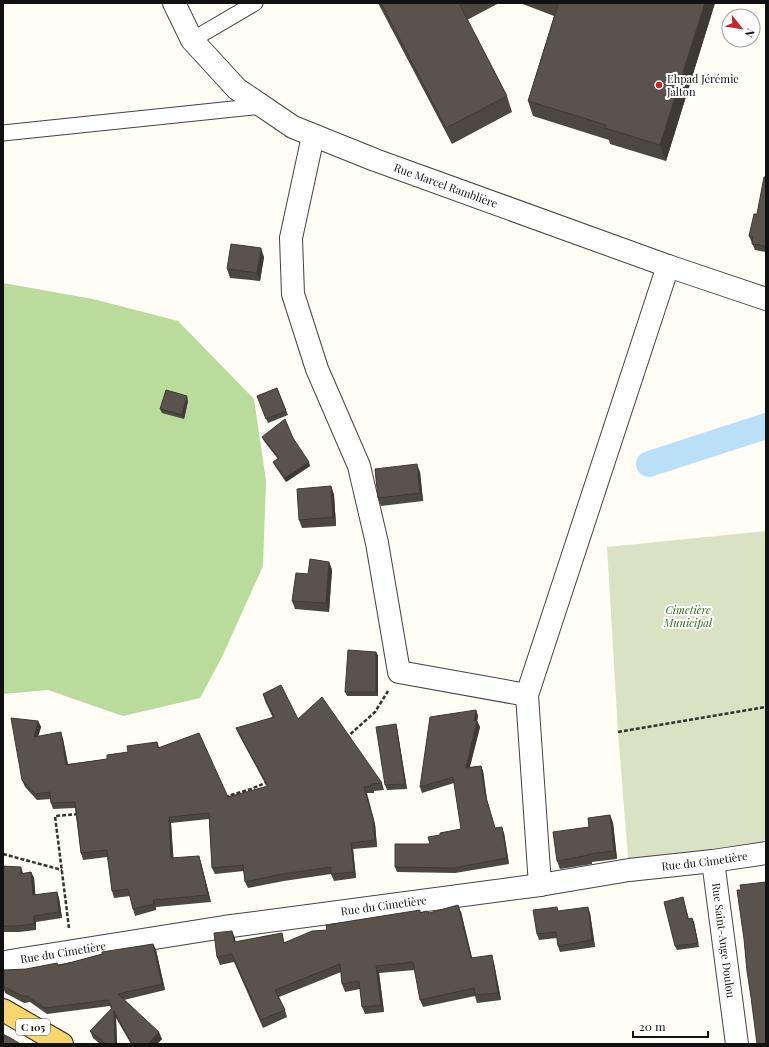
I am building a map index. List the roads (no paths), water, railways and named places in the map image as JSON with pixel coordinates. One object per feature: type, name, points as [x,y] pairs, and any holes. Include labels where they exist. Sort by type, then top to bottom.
[{"type":"main road","name":"C 105","points":[[3,1010],[62,1044]]},
{"type":"street","name":"Rue Marcel Ramblière","points":[[174,3],[192,40],[237,89],[293,127],[375,160],[668,266],[766,299]]},
{"type":"street","points":[[313,136],[291,238],[293,294],[317,369],[359,466],[377,543],[399,672],[527,695]]},
{"type":"street","points":[[540,884],[527,695],[668,266]]},
{"type":"street","name":"Rue du Cimetière","points":[[3,963],[10,960],[224,927],[540,884],[629,870],[713,861],[766,853]]},
{"type":"street","name":"Rue Saint-Ange Doulou","points":[[713,861],[737,1044]]},
{"type":"lane","points":[[192,40],[255,3]]},
{"type":"lane","points":[[3,133],[262,106]]},
{"type":"waterway","points":[[649,464],[766,426]]},
{"type":"place","name":"Ehpad Jérémie Jalton","points":[[659,85]]},
{"type":"park label","name":"Cimetière Municipal","points":[[688,616]]}]
